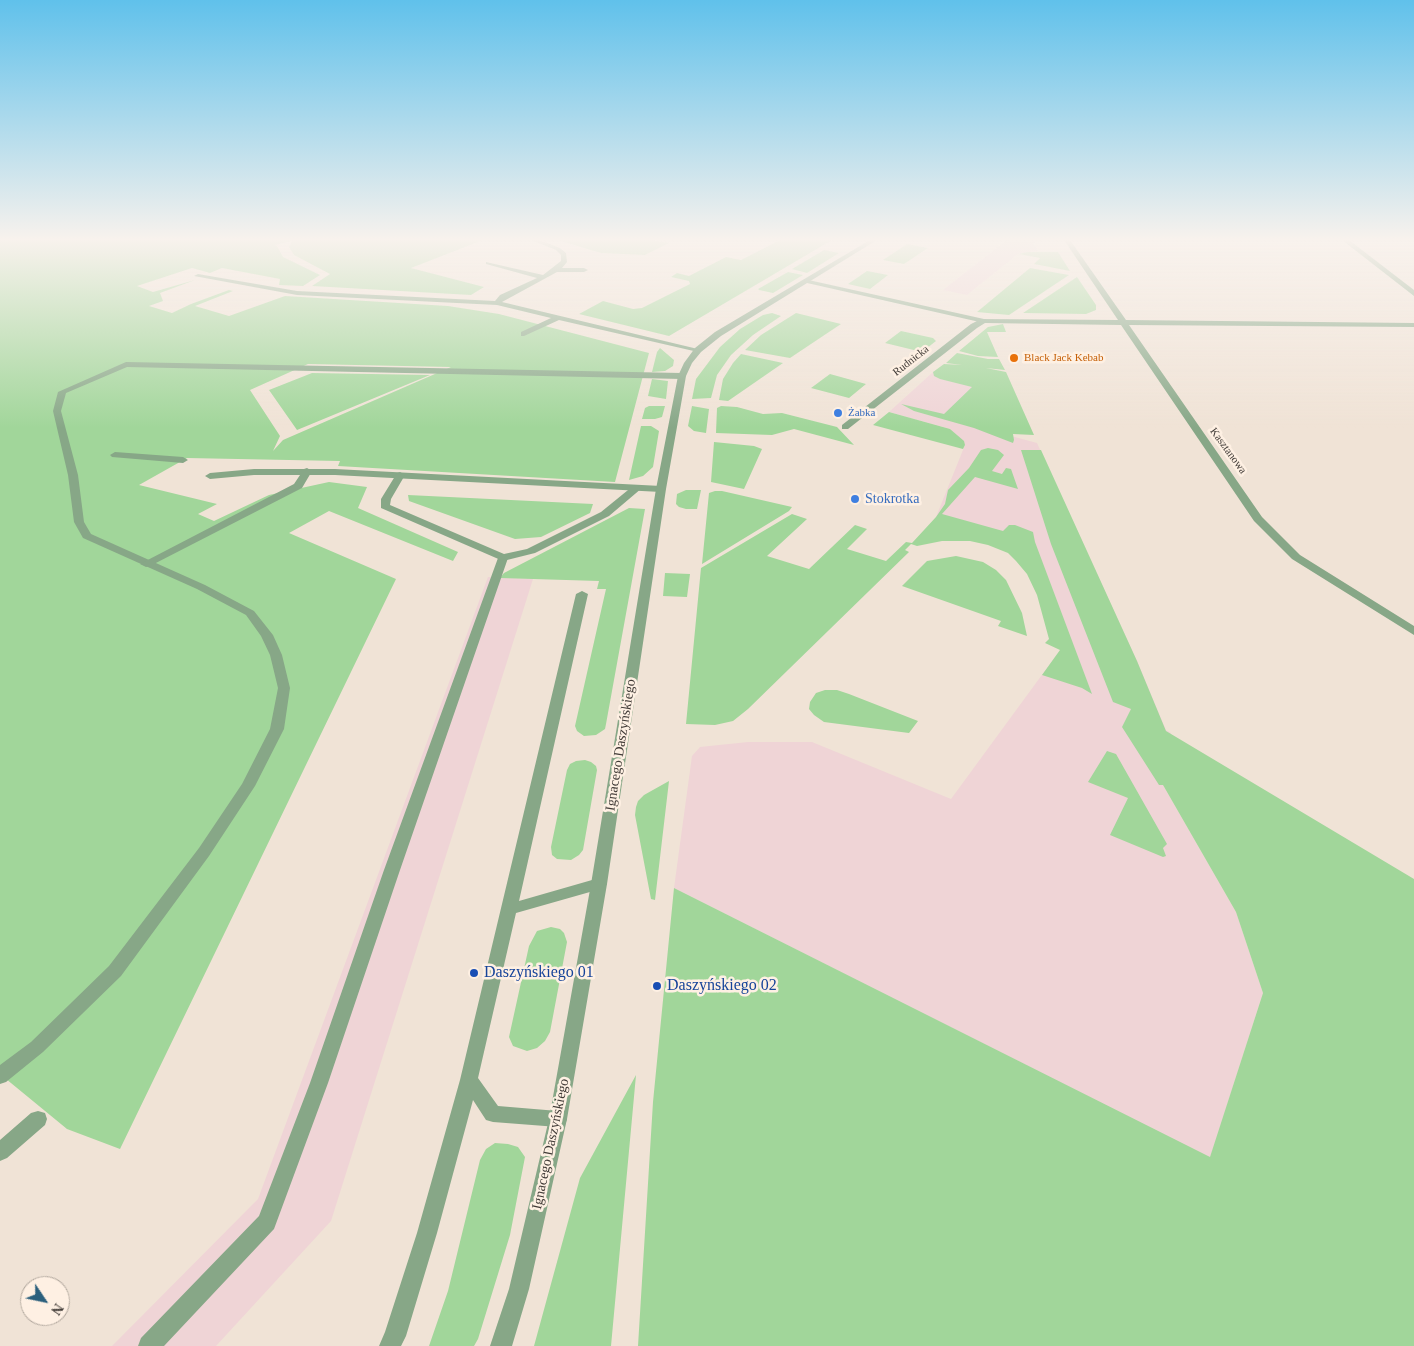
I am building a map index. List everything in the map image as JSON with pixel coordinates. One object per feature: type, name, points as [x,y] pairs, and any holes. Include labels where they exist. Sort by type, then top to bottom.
[{"type":"street","points":[[494,303],[698,350]]},
{"type":"street","name":"Ignacego Daszyńskiego","points":[[501,1346],[519,1289],[558,1119],[599,884],[661,489],[682,376],[688,363],[698,350],[734,323],[769,303]]},
{"type":"street","points":[[904,303],[984,321],[1414,325]]},
{"type":"street","name":"Kasztanowa","points":[[1111,303],[1258,519],[1296,557],[1414,631]]},
{"type":"street","points":[[524,334],[559,317]]},
{"type":"street","name":"Rudnicka","points":[[845,427],[974,326],[984,321]]},
{"type":"street","points":[[0,1076],[37,1047],[115,971],[204,852],[248,786],[277,729],[284,688],[276,654],[268,635],[250,613],[231,602],[87,536],[81,527],[73,475],[57,411],[62,392],[126,364],[682,376]]},
{"type":"street","points":[[115,455],[183,460]]},
{"type":"street","points":[[146,564],[298,486],[308,471]]},
{"type":"street","points":[[210,476],[254,472],[308,471],[661,489]]},
{"type":"street","points":[[400,475],[386,499],[385,506],[503,558],[531,551],[605,514],[637,488]]},
{"type":"street","points":[[149,1346],[267,1222],[319,1083],[398,852],[503,558]]},
{"type":"street","points":[[390,1346],[396,1336],[424,1243],[469,1080],[582,594]]},
{"type":"street","points":[[510,909],[599,884]]},
{"type":"street","points":[[469,1080],[493,1114],[558,1119]]},
{"type":"street","points":[[0,1152],[38,1119]]},
{"type":"shaded area","points":[[933,372],[974,382],[985,429],[1037,443],[1137,661],[1166,730],[1171,733],[1163,785],[1236,912],[1263,993],[1210,1158],[674,888],[692,756],[700,747],[748,742],[812,742],[951,799],[1066,642],[1030,546],[936,517],[965,445],[950,429],[889,412]]},
{"type":"shaded area","points":[[488,577],[533,579],[331,1221],[216,1346],[112,1346],[258,1199]]},
{"type":"green space","points":[[0,303],[158,303],[149,306],[172,313],[194,303],[203,303],[195,306],[229,316],[266,303],[396,303],[448,306],[499,314],[649,353],[615,482],[338,466],[340,461],[187,458],[139,485],[217,504],[198,514],[214,521],[269,495],[329,482],[367,487],[358,508],[458,552],[453,561],[329,511],[289,533],[396,579],[120,1149],[67,1129],[0,1074]],"holes":[[[308,364],[451,367],[283,440],[273,451],[280,436],[250,390]]]},
{"type":"green space","points":[[600,303],[610,303],[633,309],[642,308],[652,303],[725,303],[669,336],[579,314]]},
{"type":"green space","points":[[988,303],[1027,303],[1009,315],[977,312]]},
{"type":"green space","points":[[1038,303],[1095,303],[1096,305],[1096,310],[1086,314],[1023,313]]},
{"type":"green space","points":[[772,313],[781,316],[753,335],[731,355],[717,375],[711,398],[692,399],[696,379],[720,347],[740,329],[763,315]]},
{"type":"green space","points":[[796,313],[841,324],[790,358],[745,350],[761,335]]},
{"type":"green space","points":[[1003,324],[1006,332],[987,332],[998,357],[978,356],[959,351],[988,327]]},
{"type":"green space","points":[[901,331],[933,338],[936,341],[922,352],[885,343]]},
{"type":"green space","points":[[660,348],[674,360],[673,366],[665,371],[652,372],[657,352]]},
{"type":"green space","points":[[957,353],[988,359],[999,359],[1005,370],[986,368],[1006,372],[1034,435],[1013,434],[1013,443],[974,428],[914,411],[901,404],[944,414],[972,387],[934,376],[933,372],[944,364],[962,365],[946,363]]},
{"type":"green space","points":[[741,354],[783,363],[728,401],[719,400],[723,379]]},
{"type":"green space","points":[[312,373],[430,375],[297,430],[269,390]]},
{"type":"green space","points":[[830,374],[866,384],[849,398],[811,388]]},
{"type":"green space","points":[[652,379],[668,381],[666,399],[648,396]]},
{"type":"green space","points":[[649,406],[665,406],[662,417],[642,419],[645,408]]},
{"type":"green space","points":[[692,406],[709,409],[706,433],[694,431],[688,426]]},
{"type":"green space","points":[[721,406],[737,407],[763,414],[782,413],[837,427],[854,445],[794,429],[772,435],[716,433],[717,408]]},
{"type":"green space","points":[[889,412],[950,429],[964,441],[965,445],[963,449],[873,425]]},
{"type":"green space","points":[[641,426],[651,426],[659,431],[653,467],[643,476],[629,480]]},
{"type":"green space","points":[[714,442],[754,446],[762,449],[744,489],[711,482]]},
{"type":"green space","points":[[988,448],[998,450],[1004,455],[992,471],[1002,474],[1006,468],[1011,469],[1018,489],[975,477],[942,514],[1003,531],[1009,525],[1015,525],[1033,532],[1035,542],[1092,694],[1082,688],[1042,675],[1060,650],[1045,643],[1049,639],[1037,595],[1027,574],[1016,561],[1008,553],[988,545],[970,541],[942,541],[917,546],[911,544],[905,550],[909,552],[748,709],[733,721],[715,725],[686,724],[701,568],[792,514],[807,519],[767,556],[809,569],[855,525],[867,529],[847,549],[886,561],[906,542],[912,543],[936,517],[945,504],[948,490],[969,468],[981,450]]},
{"type":"green space","points":[[1021,450],[1041,450],[1137,661],[1166,731],[1414,879],[1414,1346],[638,1346],[653,1102],[674,888],[1210,1157],[1263,993],[1236,912],[1163,785],[1159,785],[1122,727],[1131,709],[1113,702],[1051,544]]},
{"type":"green space","points":[[686,490],[701,490],[697,509],[686,509],[676,504],[677,494]]},
{"type":"green space","points":[[715,491],[792,507],[789,511],[702,564],[709,493]]},
{"type":"green space","points":[[408,495],[593,504],[590,513],[541,537],[515,539],[409,501]]},
{"type":"green space","points":[[629,508],[645,509],[606,724],[605,729],[596,735],[584,736],[577,731],[575,726],[606,589],[597,589],[599,581],[500,578],[504,573]]},
{"type":"green space","points":[[956,556],[983,562],[996,570],[1006,580],[1022,613],[1027,636],[998,626],[1001,621],[902,586],[927,561]]},
{"type":"green space","points":[[665,573],[690,574],[687,597],[663,596]]},
{"type":"green space","points":[[825,690],[837,690],[849,694],[918,721],[909,733],[824,722],[809,709],[810,702],[816,693]]},
{"type":"green space","points":[[1107,751],[1116,754],[1167,844],[1163,848],[1166,856],[1163,857],[1110,835],[1128,798],[1088,782]]},
{"type":"green space","points":[[585,760],[596,766],[597,770],[583,850],[571,860],[557,859],[552,855],[551,847],[567,770],[570,764]]},
{"type":"green space","points":[[669,781],[655,900],[651,899],[635,815],[638,801],[644,795]]},
{"type":"green space","points":[[551,927],[560,929],[564,933],[567,942],[550,1032],[545,1041],[537,1048],[527,1051],[513,1046],[509,1037],[529,946],[537,931]]},
{"type":"green space","points":[[636,1075],[611,1346],[534,1346],[580,1178]]},
{"type":"green space","points":[[495,1143],[518,1147],[525,1157],[510,1235],[478,1339],[474,1346],[429,1346],[448,1291],[480,1160],[486,1149]]},
{"type":"place","name":"Black Jack Kebab","points":[[1014,358]]},
{"type":"place","name":"Żabka","points":[[838,413]]},
{"type":"place","name":"Stokrotka","points":[[855,499]]},
{"type":"place","name":"Daszyńskiego 01","points":[[474,973]]},
{"type":"place","name":"Daszyńskiego 02","points":[[657,986]]}]
